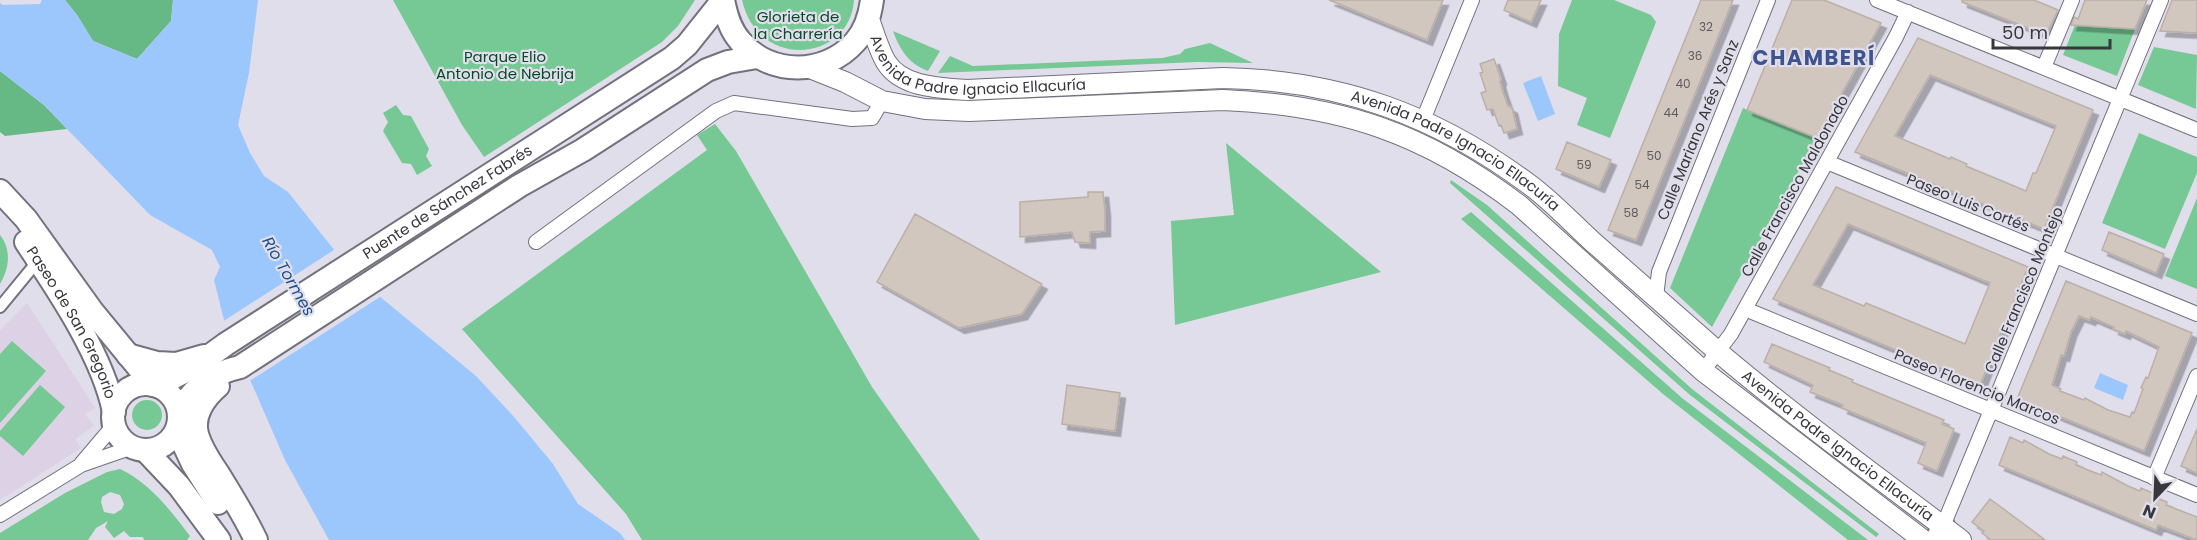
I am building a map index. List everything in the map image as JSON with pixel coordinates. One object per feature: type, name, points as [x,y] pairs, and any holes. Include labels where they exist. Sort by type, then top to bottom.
[{"type":"main road","points":[[723,0],[728,22],[740,42],[757,57],[783,66],[810,68],[835,59],[855,42],[870,10]]},
{"type":"main road","name":"Puente de Sánchez Fabrés","points":[[178,420],[192,393],[224,364],[507,164],[672,58],[687,45],[723,0]]},
{"type":"main road","name":"Avenida Padre Ignacio Ellacuría","points":[[870,10],[887,64],[906,80],[927,87],[967,90],[1256,78],[1362,97],[1423,120],[1470,145],[1532,187],[1719,352],[1863,467],[1940,533],[1961,540]]},
{"type":"main road","name":"Puente de Sánchez Fabrés","points":[[155,385],[191,369],[224,364],[519,186],[583,150],[707,70],[728,62],[757,57]]},
{"type":"main road","name":"Avenida Padre Ignacio Ellacuría","points":[[810,68],[845,82],[882,101],[925,110],[969,111],[1223,100],[1251,101],[1309,107],[1366,122],[1415,141],[1487,181],[1519,205],[1703,371],[1923,540]]},
{"type":"main road","name":"Paseo de San Gregorio","points":[[0,191],[26,219],[126,354],[155,385]]},
{"type":"main road","name":"Paseo de San Gregorio","points":[[0,207],[40,263],[84,337],[110,391],[114,418]]},
{"type":"main road","points":[[126,354],[157,363],[224,364],[210,393],[199,408],[196,433],[205,452],[246,518],[256,540]]},
{"type":"main road","points":[[219,540],[179,486],[139,448],[121,438],[114,418],[122,395],[131,388],[155,385],[167,392],[174,400],[178,420],[193,464],[231,524],[246,540]]},
{"type":"main road","points":[[139,448],[164,445],[178,420]]},
{"type":"street","points":[[1423,120],[1473,0]]},
{"type":"street","name":"Calle Mariano Arés y Sanz","points":[[1656,297],[1659,272],[1768,0]]},
{"type":"street","points":[[1877,0],[2197,130]]},
{"type":"street","points":[[2044,67],[2072,0]]},
{"type":"street","name":"Calle Francisco Montejo","points":[[1940,533],[2161,0]]},
{"type":"street","name":"Calle Francisco Maldonado","points":[[1703,371],[1719,352],[1745,309],[1908,12]]},
{"type":"street","points":[[537,242],[716,111],[734,103],[852,119],[872,117],[882,101]]},
{"type":"street","name":"Paseo Luis Cortés","points":[[1827,162],[2197,314]]},
{"type":"street","points":[[0,306],[32,268]]},
{"type":"street","points":[[1634,279],[1648,278],[1659,272]]},
{"type":"street","name":"Paseo Florencio Marcos","points":[[1745,309],[2197,495]]},
{"type":"street","points":[[2154,478],[2197,376]]},
{"type":"street","points":[[81,465],[114,418]]},
{"type":"street","points":[[0,515],[81,465],[139,448]]},
{"type":"shaded area","points":[[27,303],[95,408],[85,414],[94,426],[75,439],[81,448],[0,500],[0,330]]},
{"type":"green space","points":[[65,0],[173,0],[171,21],[137,59],[93,41]]},
{"type":"green space","name":"Parque Elio Antonio de Nebrija","points":[[393,0],[695,0],[678,26],[662,42],[484,157],[462,125]]},
{"type":"green space","name":"Glorieta de la Charrería","points":[[742,0],[854,0],[849,21],[837,36],[821,46],[802,50],[783,48],[766,39],[751,23]]},
{"type":"green space","points":[[1572,0],[1614,0],[1651,15],[1656,22],[1610,138],[1577,125],[1587,98],[1558,86],[1559,34]]},
{"type":"green space","points":[[2075,25],[2135,29],[2117,76],[2063,55]]},
{"type":"green space","points":[[893,31],[940,51],[928,71],[906,56]]},
{"type":"green space","points":[[1210,43],[1253,63],[1197,62],[938,73],[950,56],[973,66],[1162,58]]},
{"type":"green space","points":[[2154,47],[2197,55],[2196,109],[2138,85]]},
{"type":"green space","points":[[0,71],[44,105],[67,129],[5,136],[0,132]]},
{"type":"green space","points":[[396,105],[403,115],[411,116],[429,149],[426,156],[432,166],[417,175],[411,164],[402,163],[383,131],[388,122],[383,113]]},
{"type":"green space","points":[[1743,108],[1817,138],[1712,327],[1670,288]]},
{"type":"green space","points":[[715,124],[736,151],[872,387],[980,540],[642,540],[626,514],[462,329],[707,150],[697,135]]},
{"type":"green space","points":[[2139,133],[2197,157],[2197,173],[2165,249],[2102,223]]},
{"type":"green space","points":[[1226,143],[1381,272],[1175,325],[1171,221],[1234,215]]},
{"type":"green space","points":[[1451,180],[1487,205],[1692,389],[1879,534],[1876,537],[1690,395],[1450,183]]},
{"type":"green space","points":[[2197,198],[2197,289],[2165,276]]},
{"type":"green space","points":[[1471,212],[1682,398],[1868,540],[1848,540],[1663,394],[1461,219]]},
{"type":"green space","points":[[0,235],[8,253],[8,259],[0,284]]},
{"type":"green space","points":[[12,341],[46,371],[0,423],[0,354]]},
{"type":"green space","points":[[40,385],[65,407],[23,456],[0,436],[0,431]]},
{"type":"green space","points":[[147,400],[153,401],[161,409],[161,421],[153,429],[147,430],[141,429],[133,421],[132,415],[133,409],[141,401]]},
{"type":"green space","points":[[120,469],[150,489],[190,536],[187,540],[144,540],[143,537],[130,537],[124,531],[114,538],[105,527],[108,521],[96,528],[88,540],[0,540],[0,533],[65,493],[107,472]],"holes":[[[110,492],[120,495],[124,504],[122,509],[114,514],[104,512],[102,497]]]},
{"type":"water","name":"Río Tormes","points":[[42,0],[65,0],[93,41],[137,59],[171,21],[173,0],[258,0],[249,73],[238,125],[250,153],[264,176],[288,192],[355,276],[476,376],[553,464],[578,504],[620,533],[625,540],[329,540],[285,460],[224,320],[214,280],[220,267],[212,250],[150,215],[44,105],[0,71],[0,3],[3,5],[40,4]]},
{"type":"water","points":[[1541,76],[1555,114],[1538,121],[1523,83]]},
{"type":"water","points":[[2100,373],[2128,385],[2123,400],[2094,388]]},
{"type":"pier","points":[[337,248],[358,274],[383,295],[248,382],[222,322]]},
{"type":"building","points":[[1329,0],[1443,0],[1427,40]]},
{"type":"building","points":[[1508,0],[1541,0],[1531,22],[1504,10]]},
{"type":"building","points":[[1701,0],[1733,0],[1636,240],[1608,230]]},
{"type":"building","points":[[1792,0],[1824,0],[1881,23],[1817,138],[1747,110]]},
{"type":"building","points":[[1962,0],[2034,0],[2058,10],[2046,35],[1962,2]]},
{"type":"building","points":[[2085,0],[2147,0],[2135,29],[2071,25],[2074,17],[2078,19]]},
{"type":"building","points":[[2172,0],[2197,0],[2197,33],[2160,31]]},
{"type":"building","points":[[1918,38],[2093,110],[2044,229],[1855,152]],"holes":[[[1930,75],[2056,126],[2026,191],[1966,166],[1967,164],[1951,157],[1950,159],[1895,136]]]},
{"type":"building","points":[[1494,59],[1508,106],[1512,108],[1517,129],[1504,133],[1493,109],[1487,110],[1481,93],[1486,91],[1480,73],[1483,72],[1480,64]]},
{"type":"building","points":[[1567,142],[1611,160],[1599,187],[1556,169]]},
{"type":"building","points":[[1836,187],[2028,267],[1980,385],[1773,299]],"holes":[[[1848,224],[1990,283],[1965,344],[1866,303],[1864,306],[1813,285]]]},
{"type":"building","points":[[1088,192],[1103,192],[1105,211],[1105,231],[1090,232],[1090,243],[1075,242],[1072,232],[1020,237],[1020,202],[1088,197]]},
{"type":"building","points":[[915,214],[1042,284],[1022,314],[959,328],[877,282]]},
{"type":"building","points":[[2109,232],[2164,254],[2156,273],[2102,250]]},
{"type":"building","points":[[2066,281],[2192,333],[2144,451],[2017,399]],"holes":[[[2079,316],[2090,320],[2091,317],[2114,327],[2113,329],[2125,334],[2126,331],[2159,347],[2148,378],[2146,377],[2141,388],[2143,389],[2134,413],[2132,412],[2130,417],[2108,410],[2085,398],[2084,400],[2060,391],[2061,389],[2052,385],[2061,355],[2064,356],[2071,332]]]},
{"type":"building","points":[[1772,344],[1830,368],[1829,370],[1853,380],[1852,382],[1944,420],[1942,424],[1954,429],[1937,471],[1918,463],[1926,443],[1810,392],[1813,385],[1764,362]]},
{"type":"building","points":[[1067,385],[1120,393],[1115,431],[1062,424]]},
{"type":"building","points":[[2197,429],[2197,473],[2181,466]]},
{"type":"building","points":[[2010,437],[2023,443],[2024,440],[2062,459],[2063,456],[2077,462],[2076,465],[2101,475],[2102,472],[2140,491],[2141,488],[2167,502],[2166,505],[2197,517],[2197,540],[2158,525],[2156,530],[1999,465]]},
{"type":"building","points":[[1990,499],[2045,540],[1991,540],[1972,522]]},
{"type":"district","name":"CHAMBERÍ","points":[[1814,58]]}]
